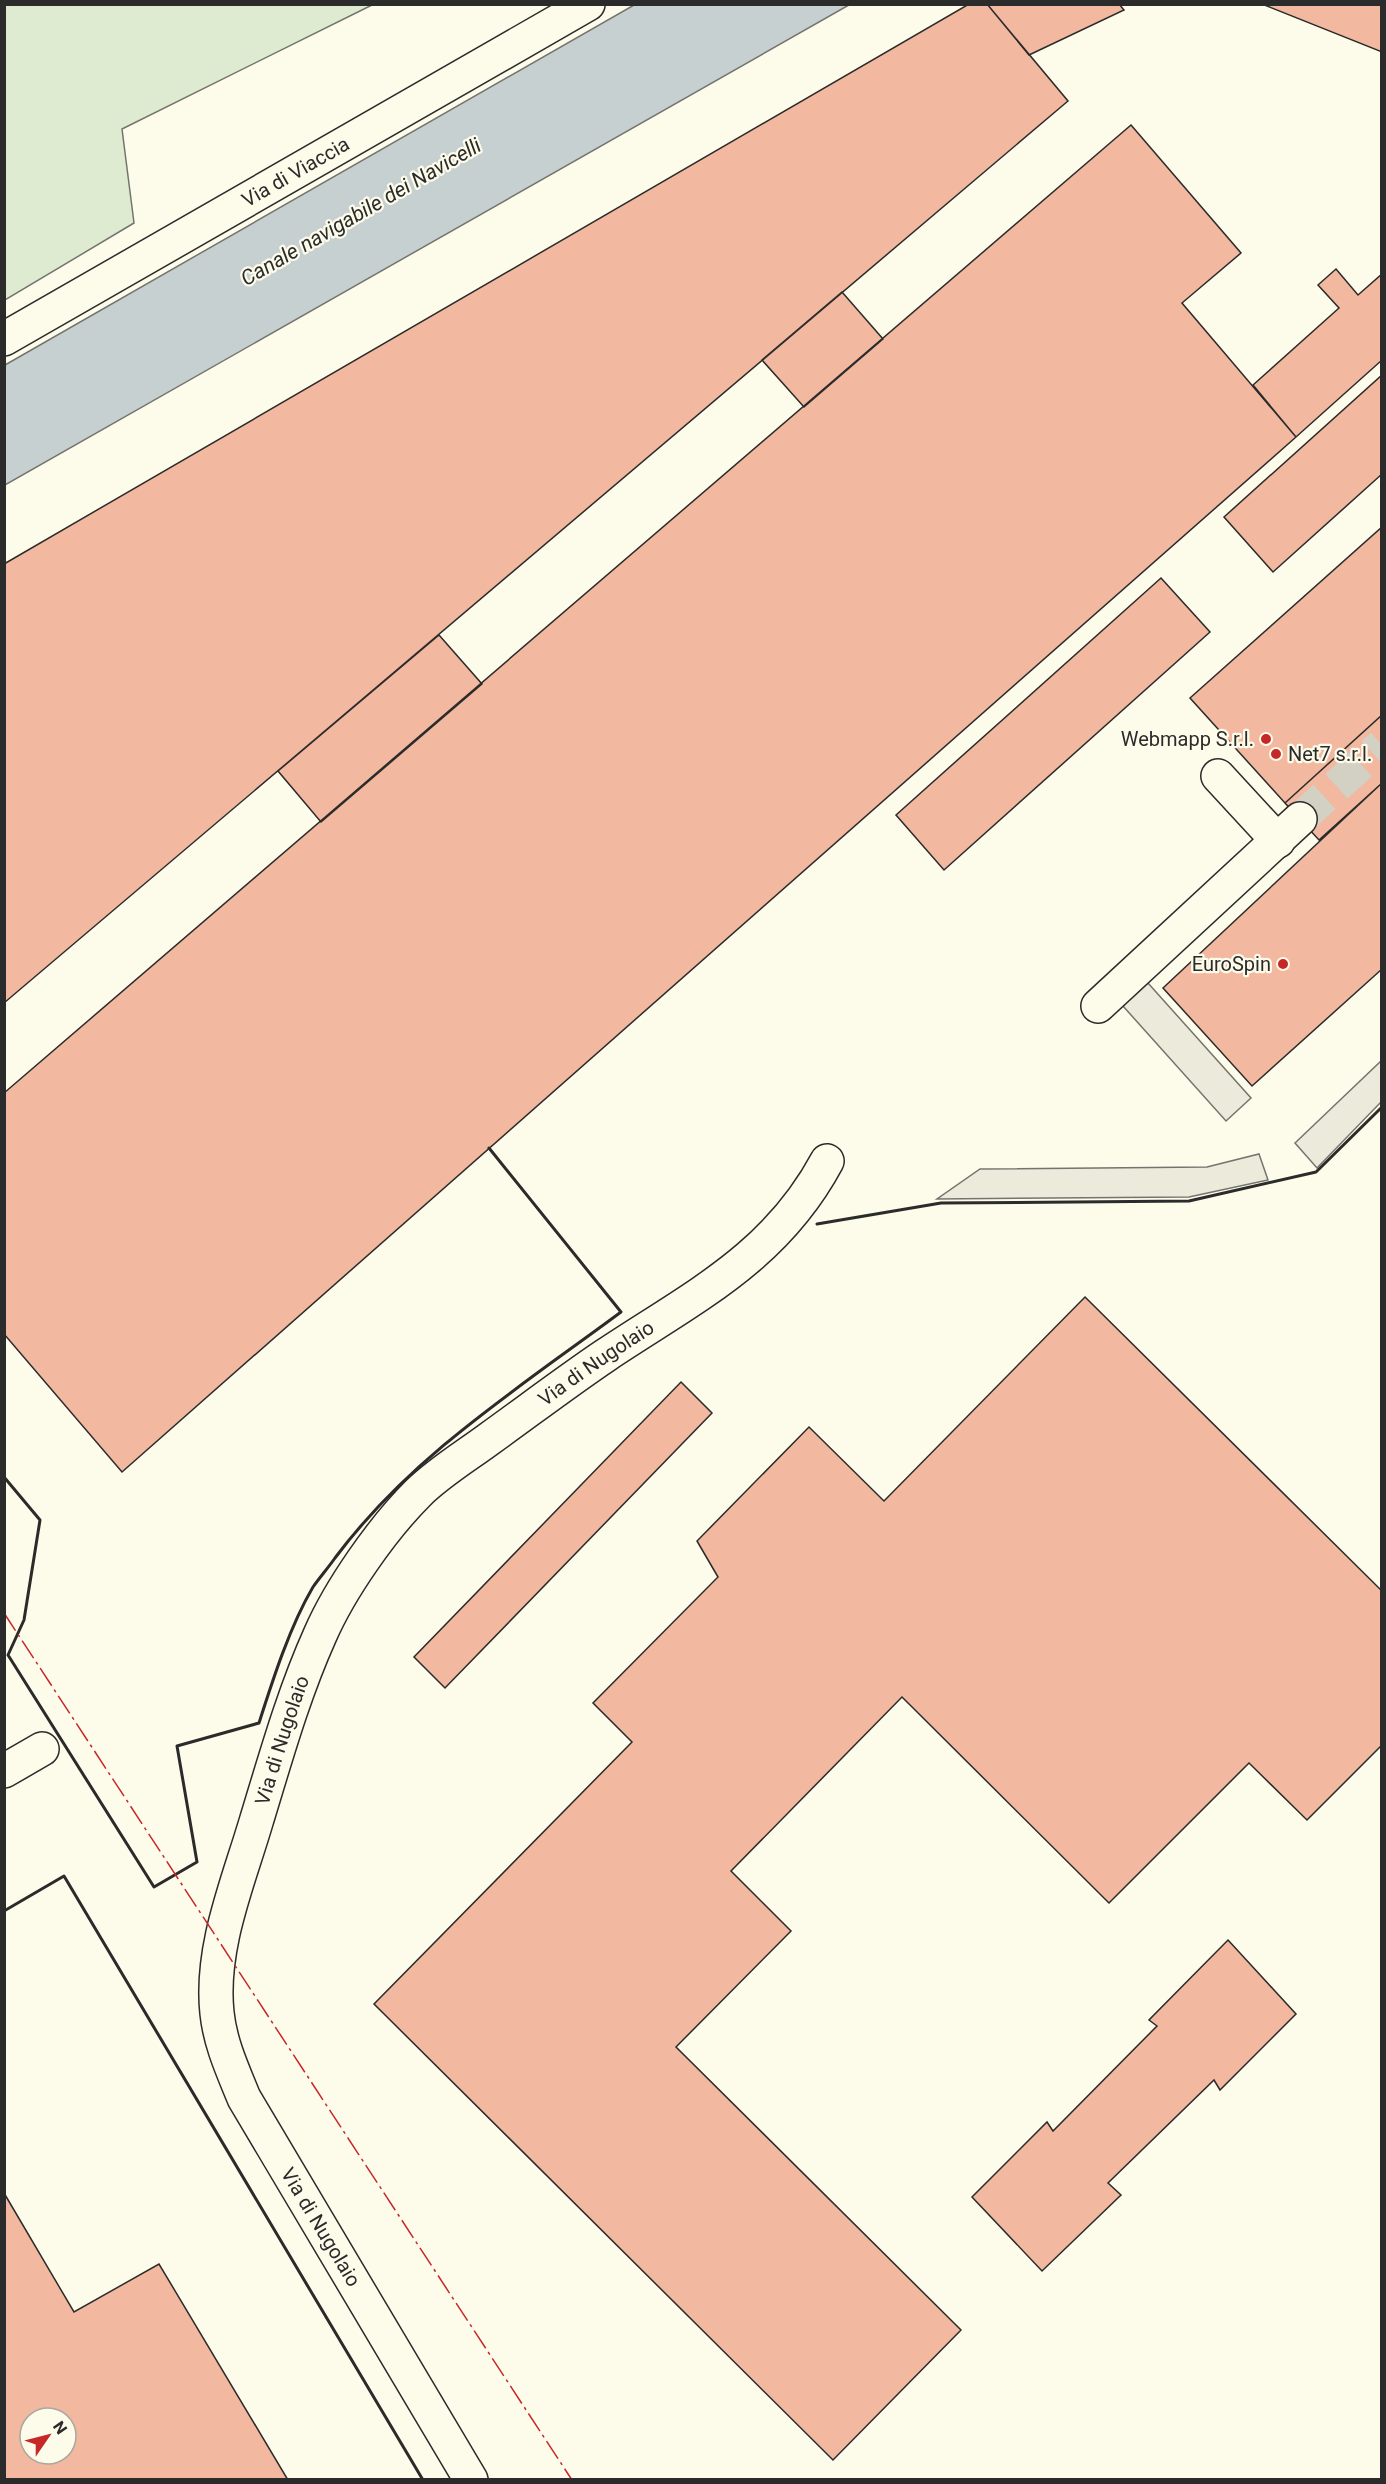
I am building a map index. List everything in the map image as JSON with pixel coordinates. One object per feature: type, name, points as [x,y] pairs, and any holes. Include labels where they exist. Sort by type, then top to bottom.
[{"type":"street","name":"Via di Viaccia","points":[[4,339],[588,4]]},
{"type":"street","points":[[1098,1006],[1289,830],[1218,776]]},
{"type":"street","name":"Via di Nugolaio","points":[[471,2480],[244,2098],[221,2036],[217,2014],[219,1951],[264,1797],[316,1643],[338,1599],[388,1528],[419,1492],[463,1458],[604,1356],[741,1266],[796,1210],[811,1190],[826,1161]]},
{"type":"street","points":[[4,1771],[42,1749]]},
{"type":"green space","points":[[4,5],[372,5],[122,129],[134,223],[5,300]]},
{"type":"shaded area","points":[[1139,973],[1251,1098],[1226,1121],[1114,996]]},
{"type":"shaded area","points":[[1381,1061],[1381,1102],[1317,1168],[1295,1143]]},
{"type":"shaded area","points":[[1259,1154],[1268,1180],[1189,1197],[937,1199],[980,1169],[1207,1167]]},
{"type":"water","name":"Canale navigabile dei Navicelli","points":[[634,5],[849,5],[5,485],[5,365]]},
{"type":"building","points":[[969,4],[987,4],[1068,101],[4,1003],[4,564]]},
{"type":"building","points":[[987,4],[1119,4],[1124,10],[1029,55]]},
{"type":"building","points":[[1262,4],[1382,4],[1382,52]]},
{"type":"building","points":[[1131,125],[1241,253],[1182,303],[1296,437],[122,1472],[4,1334],[4,1093]]},
{"type":"building","points":[[1336,269],[1358,295],[1382,274],[1382,360],[1296,437],[1253,385],[1339,308],[1318,285]]},
{"type":"building","points":[[842,292],[883,339],[804,407],[762,360]]},
{"type":"building","points":[[1382,375],[1382,474],[1273,572],[1224,517]]},
{"type":"building","points":[[1382,527],[1382,715],[1285,803],[1190,698]]},
{"type":"building","points":[[1161,578],[1210,632],[944,870],[896,815]]},
{"type":"building","points":[[439,635],[482,684],[321,822],[278,771]]},
{"type":"building","points":[[1382,715],[1382,783],[1319,840],[1285,803]]},
{"type":"building","points":[[1382,783],[1382,969],[1252,1086],[1163,988]]},
{"type":"building","points":[[1085,1297],[1382,1591],[1382,1745],[1307,1820],[1249,1763],[1109,1903],[902,1697],[731,1871],[791,1931],[676,2047],[961,2330],[833,2460],[374,2004],[632,1742],[593,1703],[718,1577],[697,1541],[809,1427],[884,1501]]},
{"type":"building","points":[[681,1382],[712,1413],[445,1688],[414,1657]]},
{"type":"building","points":[[1228,1940],[1296,2014],[1220,2090],[1214,2080],[1108,2183],[1121,2195],[1042,2271],[972,2197],[1047,2122],[1053,2131],[1157,2026],[1149,2020]]},
{"type":"building","points":[[4,2193],[74,2312],[159,2264],[288,2480],[4,2480]]},
{"type":"tunnel","points":[[1300,819],[1382,745]]},
{"type":"wall","points":[[817,1224],[941,1203],[1189,1201],[1316,1172],[1382,1107]]},
{"type":"wall","points":[[4,1477],[40,1520],[24,1620],[8,1655],[154,1887],[197,1862],[177,1746],[259,1723],[283,1653],[305,1602],[316,1583],[365,1521],[432,1455],[506,1396],[621,1312],[489,1148]]},
{"type":"wall","points":[[4,1911],[64,1876],[423,2480]]},
{"type":"power","points":[[4,1613],[572,2480]]},
{"type":"place","name":"Webmapp S.r.l.","points":[[1266,739]]},
{"type":"place","name":"Net7 s.r.l.","points":[[1276,754]]},
{"type":"place","name":"EuroSpin","points":[[1283,964]]}]
